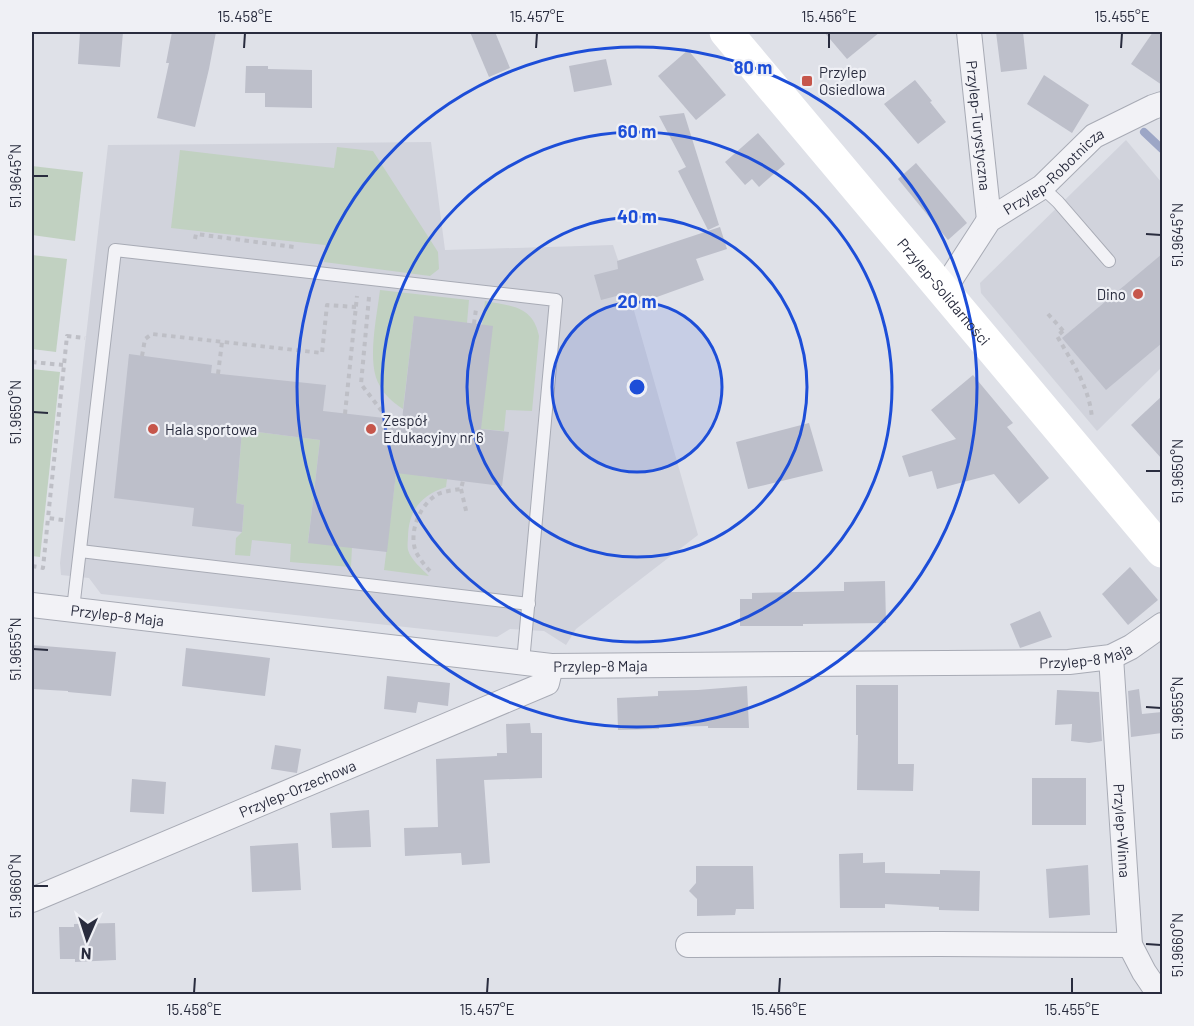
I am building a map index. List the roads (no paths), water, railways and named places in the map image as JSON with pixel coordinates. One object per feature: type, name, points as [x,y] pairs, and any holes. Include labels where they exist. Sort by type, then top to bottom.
[{"type":"main road","name":"Przylep-Solidarności","points":[[726,32],[1162,551]]},
{"type":"street","name":"Przylep-Turystyczna","points":[[969,32],[989,220]]},
{"type":"street","name":"Przylep-Robotnicza","points":[[943,291],[989,220],[1042,187],[1094,136],[1162,104]]},
{"type":"street","name":"Przylep-8 Maja","points":[[32,604],[551,666],[1069,662],[1111,657],[1131,647],[1162,625]]},
{"type":"street","name":"Przylep-Winna","points":[[1111,657],[1130,945],[1159,994]]},
{"type":"street","name":"Przylep-Orzechowa","points":[[32,900],[547,684],[551,666]]},
{"type":"street","points":[[688,945],[1130,945]]},
{"type":"lane","points":[[1042,187],[1109,261]]},
{"type":"lane","points":[[73,609],[115,250],[556,300],[523,662]]},
{"type":"lane","points":[[80,551],[530,604]]},
{"type":"waterway","points":[[1144,132],[1162,149]]},
{"type":"place","name":"Przylep Osiedlowa","points":[[807,81]]},
{"type":"place","name":"Dino","points":[[1138,294]]},
{"type":"place","name":"Hala sportowa","points":[[153,429]]},
{"type":"place","name":"Zespół Edukacyjny nr 6","points":[[371,429]]}]
